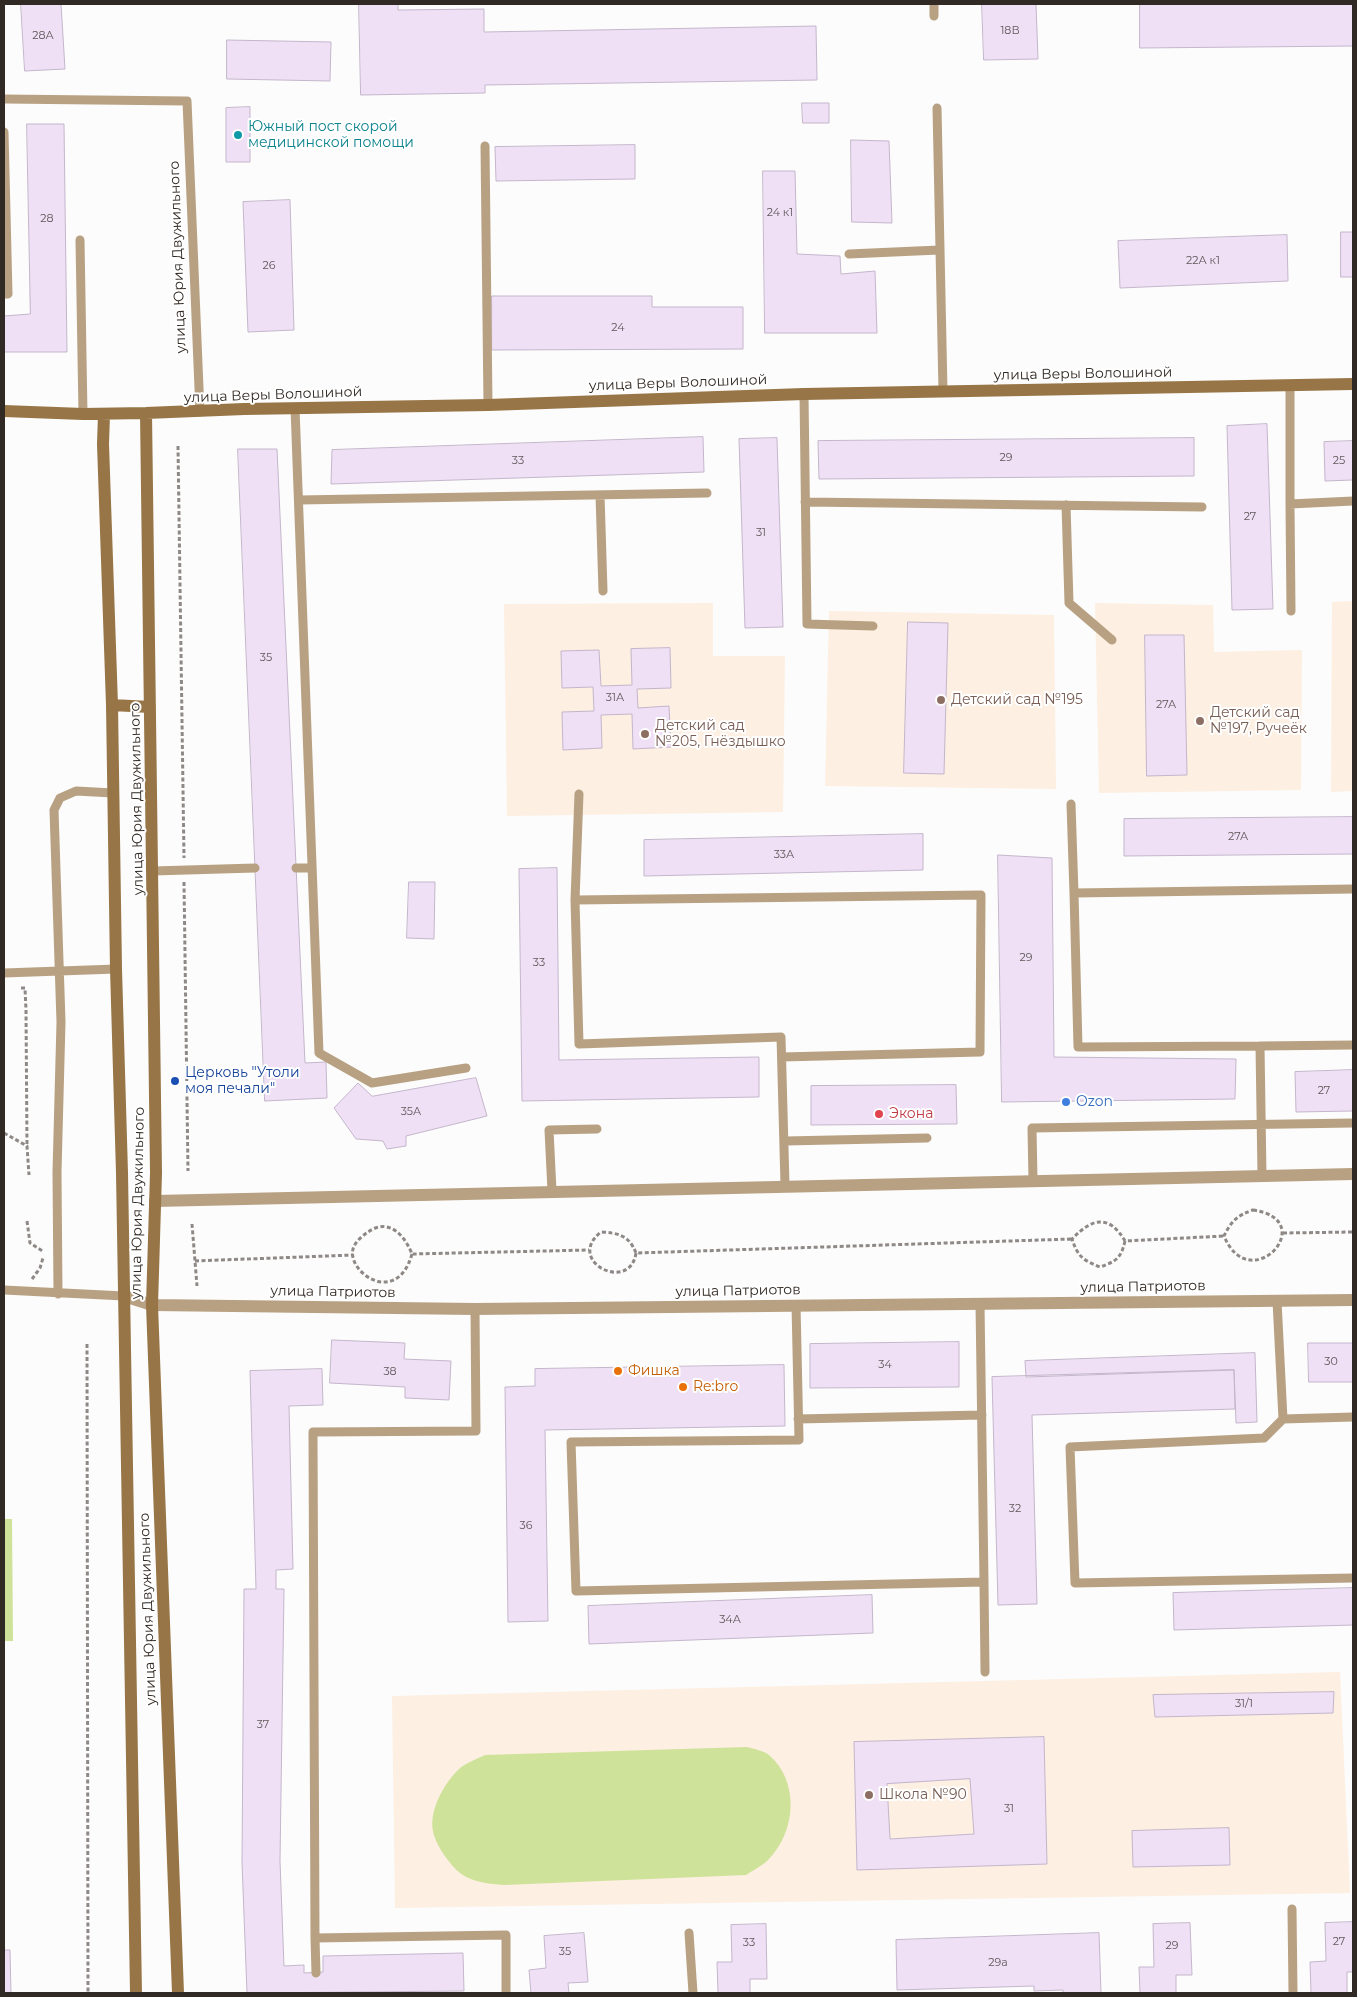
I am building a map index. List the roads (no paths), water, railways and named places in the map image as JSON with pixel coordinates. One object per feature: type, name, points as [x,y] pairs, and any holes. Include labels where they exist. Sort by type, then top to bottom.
[{"type":"street","name":"улица Веры Волошиной","points":[[4,411],[104,414],[295,408],[488,405],[804,394],[1353,384]]},
{"type":"street","name":"улица Юрия Двужильного","points":[[146,413],[153,871],[155,1201],[152,1304],[178,1993]]},
{"type":"street","name":"улица Юрия Двужильного","points":[[104,414],[103,444],[112,705],[124,1296],[136,1993]]},
{"type":"street","points":[[112,705],[150,707]]},
{"type":"street","points":[[155,1201],[1353,1174]]},
{"type":"street","name":"улица Патриотов","points":[[124,1296],[152,1304],[475,1309],[1353,1300]]},
{"type":"lane","points":[[934,4],[934,16]]},
{"type":"lane","name":"улица Юрия Двужильного","points":[[4,99],[187,100],[200,412]]},
{"type":"lane","points":[[936,108],[944,392]]},
{"type":"lane","points":[[4,132],[8,294],[4,294]]},
{"type":"lane","points":[[484,146],[488,405]]},
{"type":"lane","points":[[80,240],[83,414]]},
{"type":"lane","points":[[849,254],[939,250]]},
{"type":"lane","points":[[1290,386],[1290,611]]},
{"type":"lane","points":[[804,394],[808,624],[873,626]]},
{"type":"lane","points":[[295,408],[319,1053],[372,1083],[466,1068]]},
{"type":"lane","points":[[299,500],[707,493]]},
{"type":"lane","points":[[600,495],[603,591]]},
{"type":"lane","points":[[1290,504],[1353,501]]},
{"type":"lane","points":[[805,502],[1202,507]]},
{"type":"lane","points":[[1066,505],[1069,603],[1112,640]]},
{"type":"lane","points":[[58,1294],[57,1172],[61,1022],[54,810],[60,798],[76,791],[113,793]]},
{"type":"lane","points":[[579,794],[575,900],[579,1044],[781,1038],[786,1186]]},
{"type":"lane","points":[[1071,804],[1078,1046],[1353,1045]]},
{"type":"lane","points":[[153,871],[255,868]]},
{"type":"lane","points":[[296,868],[312,868]]},
{"type":"lane","points":[[1074,893],[1353,889]]},
{"type":"lane","points":[[575,900],[981,894],[980,1052],[782,1057]]},
{"type":"lane","points":[[4,973],[116,970]]},
{"type":"lane","points":[[1260,1046],[1262,1176]]},
{"type":"lane","points":[[1033,1180],[1032,1128],[1262,1126],[1353,1123]]},
{"type":"lane","points":[[552,1191],[550,1130],[596,1129]]},
{"type":"lane","points":[[785,1141],[928,1138]]},
{"type":"lane","points":[[4,1290],[124,1296]]},
{"type":"lane","points":[[1277,1301],[1283,1419]]},
{"type":"lane","points":[[980,1304],[985,1672]]},
{"type":"lane","points":[[796,1305],[799,1440],[571,1442],[576,1592],[984,1582]]},
{"type":"lane","points":[[316,1973],[313,1432],[476,1431],[475,1309]]},
{"type":"lane","points":[[798,1419],[982,1415]]},
{"type":"lane","points":[[1353,1417],[1283,1419],[1264,1438],[1070,1447],[1075,1583],[1353,1578]]},
{"type":"lane","points":[[1292,1909],[1292,1993]]},
{"type":"lane","points":[[689,1933],[693,1993]]},
{"type":"lane","points":[[315,1938],[506,1935],[506,1993]]},
{"type":"place","name":"Южный пост скорой медицинской помощи","points":[[238,135]]},
{"type":"place","name":"Детский сад №195","points":[[941,700]]},
{"type":"place","name":"Детский сад №197, Ручеёк","points":[[1200,721]]},
{"type":"place","name":"Детский сад №205, Гнёздышко","points":[[645,734]]},
{"type":"place","name":"Церковь \"Утоли моя печали\"","points":[[175,1081]]},
{"type":"place","name":"Ozon","points":[[1066,1102]]},
{"type":"place","name":"Экона","points":[[879,1114]]},
{"type":"place","name":"Фишка","points":[[618,1371]]},
{"type":"place","name":"Re:bro","points":[[683,1387]]},
{"type":"place","name":"Школа №90","points":[[869,1795]]}]
